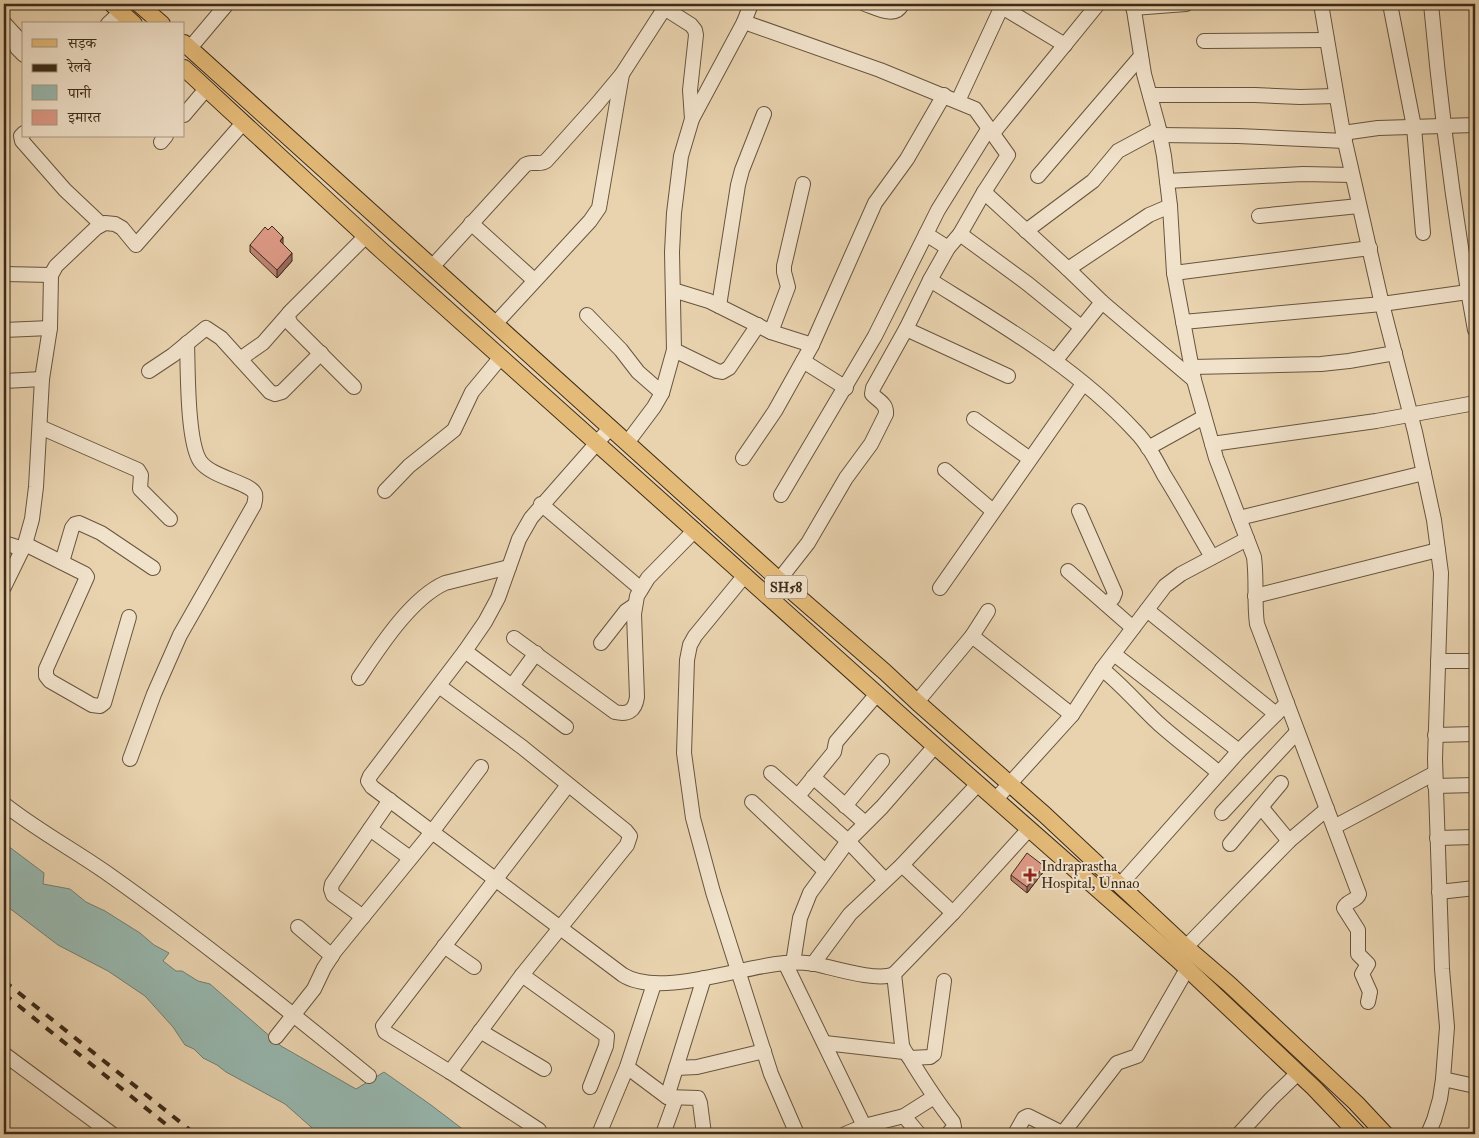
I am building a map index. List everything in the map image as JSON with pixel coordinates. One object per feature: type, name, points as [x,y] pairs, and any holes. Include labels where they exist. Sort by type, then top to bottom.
[{"type":"main road","points":[[139,4],[160,22]]},
{"type":"main road","points":[[116,8],[132,22]]},
{"type":"main road","name":"SH58","points":[[187,46],[626,443],[1045,815],[1356,1102],[1385,1134]]},
{"type":"main road","name":"SH58","points":[[185,69],[366,236],[1187,969],[1298,1073],[1358,1134]]},
{"type":"main road","points":[[277,154],[291,139]]},
{"type":"main road","points":[[1266,1043],[1278,1030]]},
{"type":"street","points":[[187,46],[227,4]]},
{"type":"street","points":[[626,443],[654,407],[662,392],[674,350],[672,252],[681,156],[692,118],[744,22],[751,4]]},
{"type":"street","points":[[865,4],[890,12],[900,10],[902,4]]},
{"type":"street","points":[[781,495],[874,339],[938,210],[991,130],[1098,4]]},
{"type":"street","points":[[1186,4],[1133,6],[1141,56],[1159,132],[1167,181],[1174,273],[1193,374],[1204,417],[1212,444],[1254,557],[1257,624],[1359,894],[1357,898],[1345,905],[1344,908],[1358,930],[1358,954],[1368,964],[1362,974],[1370,992],[1368,1002]]},
{"type":"street","points":[[1321,4],[1336,96],[1352,175],[1424,473],[1434,520],[1441,573],[1435,780],[1442,969],[1447,1027],[1443,1079],[1434,1120],[1428,1134]]},
{"type":"street","points":[[1390,4],[1414,127],[1423,233]]},
{"type":"street","points":[[1431,4],[1450,184],[1472,291],[1475,330]]},
{"type":"street","points":[[958,101],[1002,5],[1065,45]]},
{"type":"street","points":[[432,267],[525,165],[528,163],[541,164],[546,161],[597,104],[622,74],[661,6],[691,25],[695,30],[690,90],[692,118]]},
{"type":"street","points":[[109,22],[116,8]]},
{"type":"street","points":[[744,22],[826,50],[944,95],[975,109],[1008,155],[960,234],[948,248],[906,330],[871,391],[885,405],[886,414],[871,444],[846,478],[808,542],[779,580]]},
{"type":"street","points":[[4,23],[16,36],[17,48],[22,53]]},
{"type":"street","points":[[1204,41],[1327,40]]},
{"type":"street","points":[[1038,176],[1141,56]]},
{"type":"street","points":[[495,324],[590,221],[599,208],[622,74]]},
{"type":"street","points":[[185,115],[206,89]]},
{"type":"street","points":[[743,458],[775,411],[812,345],[875,203],[906,159],[944,95]]},
{"type":"street","points":[[1150,95],[1336,96]]},
{"type":"street","points":[[719,306],[738,185],[764,114]]},
{"type":"street","points":[[4,587],[24,546],[32,519],[36,487],[42,380],[50,328],[51,275],[56,266],[101,224],[110,222],[122,228],[136,245],[243,123]]},
{"type":"street","points":[[1026,231],[1093,181],[1118,151],[1159,132],[1238,136],[1344,137],[1378,128],[1475,125]]},
{"type":"street","points":[[22,135],[22,140],[28,148],[65,190],[101,224]]},
{"type":"street","points":[[1167,181],[1302,174],[1352,175]]},
{"type":"street","points":[[771,332],[788,287],[784,266],[803,184]]},
{"type":"street","points":[[984,192],[1102,302],[1193,374],[1349,362],[1395,353]]},
{"type":"street","points":[[1068,269],[1149,215],[1170,206]]},
{"type":"street","points":[[1259,216],[1359,206]]},
{"type":"street","points":[[471,223],[534,280]]},
{"type":"street","points":[[926,234],[948,248]]},
{"type":"street","points":[[960,234],[1028,284],[1081,327]]},
{"type":"street","points":[[240,359],[263,342],[289,313],[366,236]]},
{"type":"street","points":[[1174,273],[1370,248]]},
{"type":"street","points":[[4,274],[51,275]]},
{"type":"street","points":[[930,280],[1056,360],[1136,432],[1148,448],[1212,557]]},
{"type":"street","points":[[672,290],[719,306],[771,332],[812,345]]},
{"type":"street","points":[[1183,322],[1382,304],[1472,291]]},
{"type":"street","points":[[1056,360],[1102,302]]},
{"type":"street","points":[[289,313],[288,318],[291,324],[354,387]]},
{"type":"street","points":[[587,315],[622,350],[632,366],[662,392]]},
{"type":"street","points":[[674,350],[722,372],[728,368],[758,324]]},
{"type":"street","points":[[4,330],[50,328]]},
{"type":"street","points":[[149,371],[206,328],[221,338],[270,392],[276,394],[282,392],[321,353]]},
{"type":"street","points":[[906,330],[1008,376]]},
{"type":"street","points":[[874,339],[895,349]]},
{"type":"street","points":[[130,759],[154,694],[180,635],[254,505],[256,498],[254,492],[249,488],[209,470],[197,456],[192,438],[187,344]]},
{"type":"street","points":[[384,491],[409,466],[454,430],[472,392],[501,357]]},
{"type":"street","points":[[804,360],[846,388]]},
{"type":"street","points":[[4,381],[42,380]]},
{"type":"street","points":[[940,588],[1083,384]]},
{"type":"street","points":[[1212,444],[1411,415],[1475,403]]},
{"type":"street","points":[[1148,448],[1204,417]]},
{"type":"street","points":[[974,419],[1030,459]]},
{"type":"street","points":[[40,427],[138,470],[141,474],[140,489],[170,519]]},
{"type":"street","points":[[610,428],[541,504],[525,527],[498,598],[465,651],[368,778],[368,782],[372,787],[560,930],[628,979],[654,984],[704,978],[738,970],[789,963],[813,964],[877,977],[889,977],[953,913],[1029,829]]},
{"type":"street","points":[[945,470],[993,511]]},
{"type":"street","points":[[1240,518],[1424,473]]},
{"type":"street","points":[[541,504],[641,588]]},
{"type":"street","points":[[1079,511],[1115,592],[1114,597],[1106,604]]},
{"type":"street","points":[[62,562],[72,528],[75,524],[79,523],[101,533],[153,568]]},
{"type":"street","points":[[514,638],[615,712],[628,713],[634,708],[637,697],[635,605],[641,588],[648,578],[695,530]]},
{"type":"street","points":[[996,799],[1072,715],[1102,669],[1165,586],[1172,579],[1246,539]]},
{"type":"street","points":[[4,543],[24,546],[85,574],[87,578],[46,669],[46,676],[50,681],[92,705],[100,706],[104,703],[129,617]]},
{"type":"street","points":[[1255,596],[1438,550]]},
{"type":"street","points":[[359,678],[389,634],[406,614],[436,587],[444,583],[509,567]]},
{"type":"street","points":[[1068,572],[1133,628]]},
{"type":"street","points":[[745,575],[701,628],[690,645],[687,660],[684,753],[693,818],[713,892],[771,1074],[793,1133]]},
{"type":"street","points":[[601,642],[626,610],[635,605]]},
{"type":"street","points":[[916,702],[972,636],[988,610]]},
{"type":"street","points":[[1147,610],[1276,714]]},
{"type":"street","points":[[972,636],[1072,715]]},
{"type":"street","points":[[465,651],[566,727]]},
{"type":"street","points":[[512,686],[536,654]]},
{"type":"street","points":[[1114,654],[1239,751]]},
{"type":"street","points":[[1438,661],[1475,661]]},
{"type":"street","points":[[1102,669],[1118,682],[1160,724],[1219,773]]},
{"type":"street","points":[[439,686],[522,747],[630,836],[630,841],[522,975],[450,1072]]},
{"type":"street","points":[[798,796],[834,752],[836,742],[877,694]]},
{"type":"street","points":[[1120,885],[1239,751],[1286,703]]},
{"type":"street","points":[[1222,813],[1297,732]]},
{"type":"street","points":[[1435,735],[1475,734]]},
{"type":"street","points":[[866,1130],[789,963],[804,905],[824,871],[848,841],[882,807],[935,746]]},
{"type":"street","points":[[845,806],[882,761]]},
{"type":"street","points":[[276,1037],[314,989],[332,956],[432,832],[480,766]]},
{"type":"street","points":[[771,773],[848,841],[886,880]]},
{"type":"street","points":[[813,777],[865,823]]},
{"type":"street","points":[[1334,827],[1435,780],[1475,785]]},
{"type":"street","points":[[1230,844],[1281,783]]},
{"type":"street","points":[[813,964],[850,914],[902,865],[978,784]]},
{"type":"street","points":[[540,1130],[385,1032],[383,1028],[384,1024],[568,785]]},
{"type":"street","points":[[363,917],[330,891],[332,884],[390,800]]},
{"type":"street","points":[[752,802],[824,871]]},
{"type":"street","points":[[4,804],[32,826],[110,876],[206,947],[369,1076]]},
{"type":"street","points":[[1261,807],[1289,841]]},
{"type":"street","points":[[1186,947],[1289,841],[1327,809]]},
{"type":"street","points":[[370,829],[410,858]]},
{"type":"street","points":[[1437,838],[1475,837]]},
{"type":"street","points":[[902,865],[953,913]]},
{"type":"street","points":[[1439,892],[1475,888]]},
{"type":"street","points":[[298,927],[332,956]]},
{"type":"street","points":[[444,946],[474,967]]},
{"type":"street","points":[[1014,1134],[1024,1118],[1028,1116],[1065,1134],[1065,1130],[1117,1063],[1137,1056],[1187,969]]},
{"type":"street","points":[[894,974],[900,1039],[907,1055],[934,1097],[954,1123],[954,1127],[948,1134]]},
{"type":"street","points":[[522,975],[607,1036],[606,1046],[590,1087]]},
{"type":"street","points":[[663,1134],[672,1098],[676,1068],[704,978]]},
{"type":"street","points":[[825,1043],[930,1057],[934,1054],[944,982]]},
{"type":"street","points":[[599,1134],[626,1067],[654,984]]},
{"type":"street","points":[[480,1031],[544,1069]]},
{"type":"street","points":[[676,1068],[698,1066],[764,1051]]},
{"type":"street","points":[[4,1054],[112,1134]]},
{"type":"street","points":[[626,1067],[672,1098],[694,1098],[699,1100],[704,1134]]},
{"type":"street","points":[[1239,1134],[1298,1073]]},
{"type":"street","points":[[1443,1079],[1475,1086]]},
{"type":"street","points":[[845,1134],[866,1130],[904,1116],[934,1097]]},
{"type":"street","points":[[904,1116],[920,1134]]},
{"type":"water","points":[[4,843],[44,873],[43,884],[70,889],[86,902],[105,911],[140,933],[154,945],[169,953],[163,961],[176,971],[182,971],[198,981],[210,984],[281,1046],[356,1089],[384,1072],[469,1134],[319,1134],[285,1104],[226,1072],[203,1058],[194,1049],[185,1045],[173,1027],[145,996],[108,971],[58,945],[4,904]]},
{"type":"building","points":[[272,226],[283,237],[280,241],[292,253],[277,270],[250,245],[265,227],[268,230]]},
{"type":"building","points":[[1027,853],[1044,866],[1027,887],[1011,875]]},
{"type":"railway","points":[[4,981],[195,1134]]},
{"type":"railway","points":[[4,994],[178,1134]]},
{"type":"place","name":"Indraprastha Hospital, Unnao","points":[[1030,875]]}]
